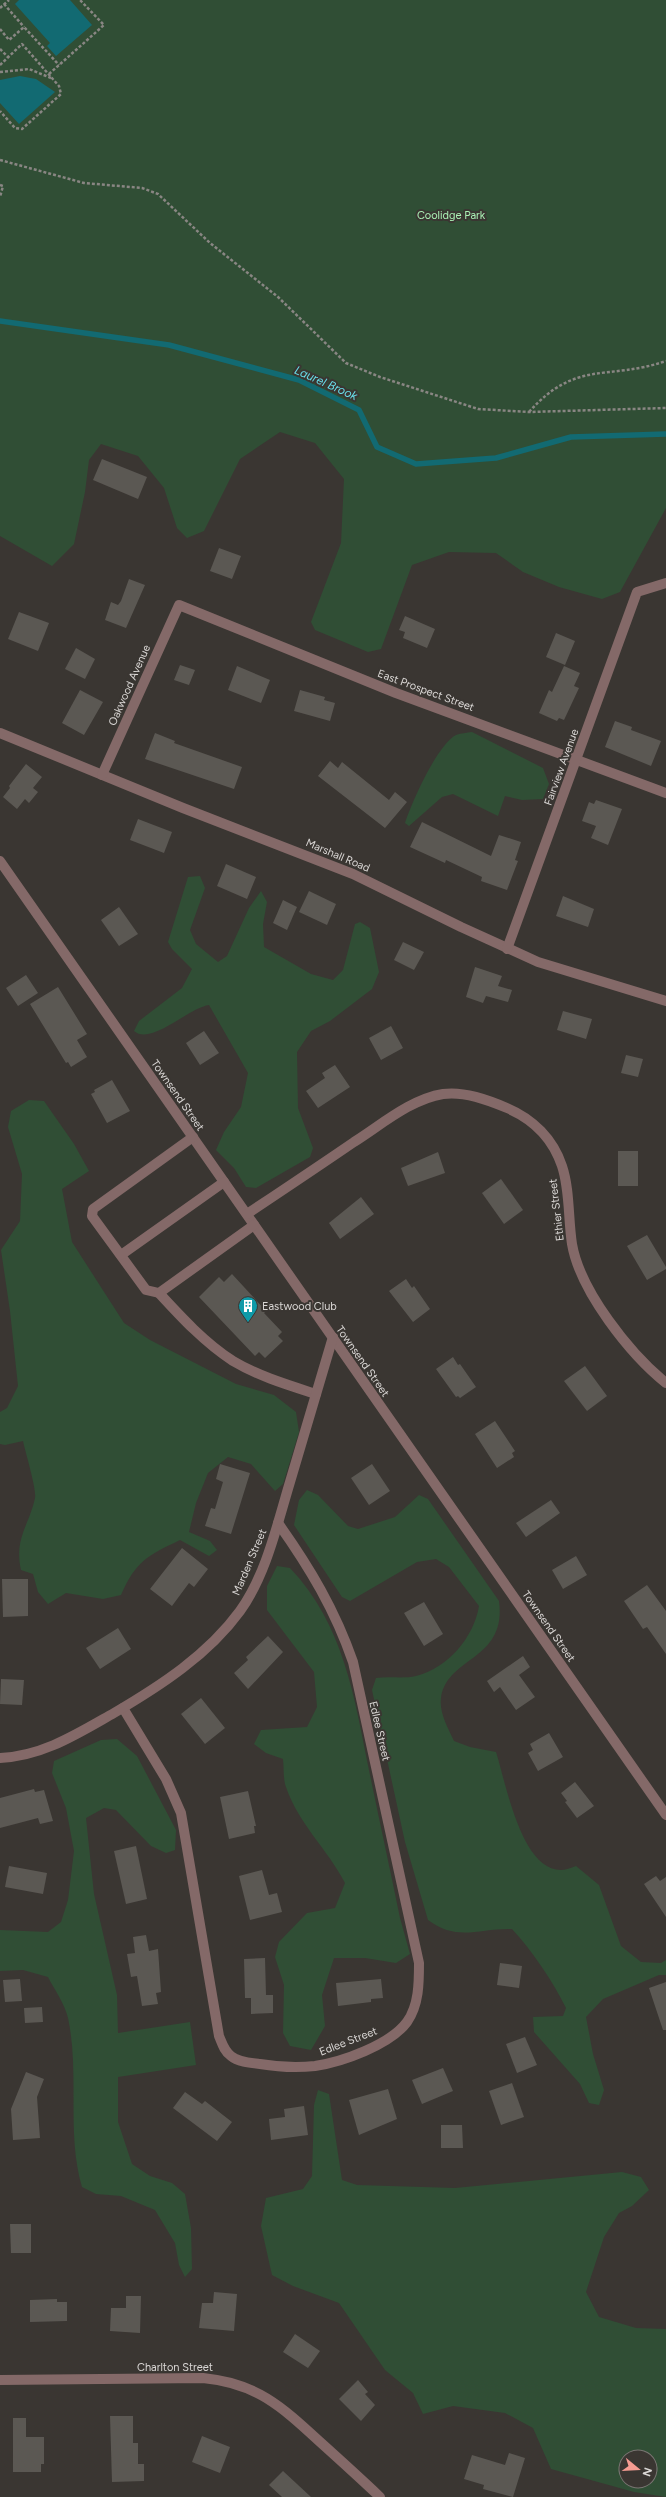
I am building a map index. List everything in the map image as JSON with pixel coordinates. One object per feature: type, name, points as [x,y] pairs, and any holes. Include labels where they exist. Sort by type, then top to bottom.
[{"type":"street","name":"Fairview Avenue","points":[[507,949],[637,592],[666,583]]},
{"type":"street","name":"East Prospect Street","points":[[179,605],[396,693],[666,793]]},
{"type":"street","name":"Oakwood Avenue","points":[[102,776],[179,605]]},
{"type":"street","name":"Marshall Road","points":[[0,733],[102,776],[353,874],[507,949],[538,962],[666,1001]]},
{"type":"street","name":"Townsend Street","points":[[0,861],[666,1815]]},
{"type":"street","name":"Ethier Street","points":[[247,1214],[388,1120],[423,1100],[443,1094],[452,1094],[500,1105],[532,1123],[550,1141],[562,1166],[566,1180],[572,1244],[581,1271],[621,1338],[637,1356],[666,1383]]},
{"type":"street","points":[[193,1137],[93,1209],[92,1216],[146,1290],[159,1293],[188,1325],[233,1361],[265,1376],[316,1394]]},
{"type":"street","points":[[121,1254],[224,1182]]},
{"type":"street","points":[[159,1293],[254,1225]]},
{"type":"street","name":"Marden Street","points":[[0,1758],[31,1754],[47,1749],[123,1708],[192,1662],[225,1629],[249,1596],[278,1523],[333,1337]]},
{"type":"street","name":"Edlee Street","points":[[123,1708],[166,1779],[181,1813],[218,2036],[224,2048],[232,2056],[256,2064],[277,2067],[310,2066],[330,2062],[366,2050],[400,2030],[414,2006],[418,1990],[419,1963],[353,1662],[343,1634],[322,1588],[278,1523]]},
{"type":"street","name":"Charlton Street","points":[[0,2380],[203,2378],[232,2382],[257,2391],[282,2407],[380,2497]]},
{"type":"path","points":[[0,8],[9,0]]},
{"type":"path","points":[[49,74],[104,25],[80,0]]},
{"type":"path","points":[[4,4],[59,65]]},
{"type":"path","points":[[0,29],[9,40],[24,27]]},
{"type":"path","points":[[0,65],[22,44],[61,88],[60,96],[22,129],[15,128],[0,111]]},
{"type":"path","points":[[0,49],[8,58]]},
{"type":"path","points":[[0,72],[29,69],[54,80]]},
{"type":"path","points":[[0,160],[84,183],[151,190],[158,194],[210,243],[278,297],[346,363],[380,377],[478,409],[529,412],[666,408]]},
{"type":"path","points":[[0,185],[3,186],[0,197]]},
{"type":"path","points":[[529,412],[546,394],[564,383],[582,375],[635,370],[666,361]]},
{"type":"green space","name":"Coolidge Park","points":[[0,0],[666,0],[666,508],[620,592],[602,599],[559,587],[523,572],[496,553],[449,552],[412,565],[381,649],[368,652],[315,630],[311,622],[341,543],[344,479],[315,443],[280,432],[240,459],[204,531],[187,538],[177,528],[164,488],[138,456],[101,444],[89,460],[85,492],[74,544],[52,566],[0,536]]},
{"type":"green space","points":[[472,732],[543,768],[549,784],[543,799],[522,800],[505,796],[498,816],[453,794],[442,797],[409,826],[405,823],[413,802],[433,762],[441,750],[456,735]]},
{"type":"green space","points":[[200,876],[205,888],[190,930],[196,944],[218,962],[227,956],[249,908],[261,891],[267,902],[263,924],[264,947],[311,974],[333,980],[343,970],[355,924],[360,922],[370,928],[379,972],[372,989],[330,1021],[311,1031],[297,1052],[298,1108],[313,1148],[310,1157],[256,1188],[246,1187],[234,1168],[216,1150],[224,1132],[241,1107],[248,1073],[209,1005],[191,1012],[170,1025],[150,1034],[141,1034],[134,1031],[139,1021],[182,988],[192,969],[172,949],[168,942],[188,877]]},
{"type":"green space","points":[[29,1100],[44,1101],[74,1144],[89,1171],[62,1189],[72,1242],[124,1323],[150,1340],[236,1384],[274,1395],[296,1412],[299,1432],[283,1484],[275,1491],[251,1464],[228,1457],[208,1473],[196,1503],[189,1532],[210,1541],[217,1550],[209,1556],[180,1540],[151,1555],[144,1561],[132,1574],[121,1595],[103,1599],[66,1593],[48,1604],[38,1592],[33,1574],[21,1570],[19,1549],[23,1532],[35,1498],[34,1487],[23,1441],[5,1445],[0,1444],[0,1412],[7,1408],[18,1386],[10,1311],[1,1250],[20,1221],[22,1174],[8,1127],[11,1111]]},
{"type":"green space","points":[[307,1490],[318,1495],[348,1526],[358,1529],[395,1517],[419,1495],[428,1499],[499,1601],[499,1621],[494,1636],[486,1647],[454,1674],[446,1684],[441,1698],[441,1709],[449,1731],[454,1741],[470,1747],[496,1752],[517,1823],[525,1841],[535,1856],[547,1866],[561,1870],[576,1866],[599,1885],[621,1946],[641,1962],[661,1963],[666,1960],[666,1975],[659,1975],[603,1999],[586,2017],[593,2054],[604,2090],[599,2105],[589,2103],[580,2084],[534,2032],[533,2017],[563,2016],[566,2008],[535,1957],[512,1929],[468,1932],[449,1931],[428,1920],[405,1842],[372,1690],[376,1678],[416,1676],[428,1672],[449,1659],[458,1650],[472,1629],[479,1606],[449,1567],[436,1559],[417,1562],[350,1601],[342,1597],[294,1525],[299,1500]]},
{"type":"green space","points":[[277,1566],[290,1568],[308,1590],[323,1613],[335,1637],[344,1663],[358,1715],[400,1918],[410,1954],[396,1963],[365,1958],[334,1958],[322,1995],[325,2026],[311,2050],[290,2046],[283,2033],[284,1985],[275,1957],[279,1942],[307,1913],[335,1908],[345,1883],[338,1870],[298,1813],[292,1801],[285,1784],[283,1759],[266,1753],[254,1744],[261,1730],[307,1727],[317,1707],[314,1672],[267,1610],[267,1586]]},
{"type":"green space","points":[[117,1739],[137,1756],[176,1830],[175,1850],[166,1853],[151,1846],[116,1810],[104,1808],[86,1818],[94,1894],[117,1995],[118,2033],[190,2022],[196,2065],[118,2077],[118,2122],[132,2164],[150,2176],[172,2183],[185,2194],[191,2228],[192,2269],[185,2277],[179,2265],[175,2243],[155,2210],[121,2196],[96,2194],[82,2187],[77,2166],[75,2145],[73,2060],[67,2013],[48,1977],[23,1970],[0,1971],[0,1930],[48,1932],[61,1922],[68,1900],[74,1851],[66,1808],[52,1773],[54,1761],[101,1740]]},
{"type":"green space","points":[[318,2090],[329,2094],[342,2180],[357,2185],[455,2188],[622,2172],[641,2177],[649,2190],[632,2206],[619,2213],[604,2237],[586,2292],[599,2317],[636,2328],[666,2329],[666,2497],[623,2489],[658,2489],[658,2449],[618,2449],[618,2488],[551,2469],[533,2428],[505,2413],[453,2406],[423,2414],[413,2393],[385,2370],[339,2303],[293,2286],[272,2275],[261,2226],[266,2198],[303,2189],[312,2176],[314,2105]]},
{"type":"water","points":[[19,0],[70,0],[92,25],[56,56],[47,46],[50,43],[15,4]]},
{"type":"water","points":[[20,76],[36,79],[55,92],[19,124],[0,103],[0,80]]},
{"type":"building","points":[[102,459],[147,477],[138,499],[93,480]]},
{"type":"building","points":[[219,548],[241,556],[232,579],[210,571]]},
{"type":"building","points":[[129,579],[145,585],[126,628],[105,620],[111,602],[118,605],[121,601]]},
{"type":"building","points":[[19,612],[49,623],[38,651],[8,639]]},
{"type":"building","points":[[405,616],[435,629],[427,648],[403,638],[405,632],[399,630]]},
{"type":"building","points":[[556,633],[575,641],[565,665],[546,657]]},
{"type":"building","points":[[76,648],[95,659],[85,679],[65,669]]},
{"type":"building","points":[[180,665],[195,670],[189,685],[174,680]]},
{"type":"building","points":[[237,666],[270,680],[261,703],[228,690]]},
{"type":"building","points":[[564,666],[580,673],[574,686],[579,688],[564,720],[559,718],[557,721],[539,713],[549,690],[552,692]]},
{"type":"building","points":[[80,690],[103,702],[84,735],[62,723]]},
{"type":"building","points":[[300,690],[325,697],[324,700],[335,703],[330,721],[294,711]]},
{"type":"building","points":[[615,721],[632,727],[631,730],[661,741],[651,766],[605,747]]},
{"type":"building","points":[[155,733],[175,741],[174,743],[242,767],[234,789],[145,759]]},
{"type":"building","points":[[330,761],[338,768],[342,762],[389,800],[395,792],[407,802],[385,828],[318,776]]},
{"type":"building","points":[[26,764],[42,777],[33,788],[38,792],[29,803],[25,799],[17,809],[3,797],[10,788],[9,786]]},
{"type":"building","points":[[596,800],[622,809],[608,845],[591,838],[596,826],[582,821],[589,802],[594,804]]},
{"type":"building","points":[[138,819],[172,832],[164,853],[130,840]]},
{"type":"building","points":[[422,822],[491,856],[499,835],[521,842],[515,860],[518,861],[507,890],[481,881],[482,877],[446,860],[445,863],[410,847]]},
{"type":"building","points":[[226,864],[256,877],[247,899],[217,886]]},
{"type":"building","points":[[309,891],[336,904],[327,925],[299,912]]},
{"type":"building","points":[[563,896],[594,909],[588,927],[556,916]]},
{"type":"building","points":[[283,900],[297,907],[287,930],[273,923]]},
{"type":"building","points":[[119,907],[138,934],[119,946],[101,920]]},
{"type":"building","points":[[403,942],[424,952],[414,970],[394,960]]},
{"type":"building","points":[[475,967],[502,976],[498,986],[512,990],[508,1002],[486,996],[483,1003],[466,997]]},
{"type":"building","points":[[26,975],[38,993],[18,1006],[6,988]]},
{"type":"building","points":[[58,987],[87,1034],[77,1040],[87,1057],[71,1067],[68,1062],[66,1063],[30,1004]]},
{"type":"building","points":[[563,1011],[592,1019],[586,1039],[557,1030]]},
{"type":"building","points":[[391,1026],[403,1048],[381,1060],[369,1038]]},
{"type":"building","points":[[204,1031],[219,1053],[200,1065],[186,1043]]},
{"type":"building","points":[[626,1055],[643,1059],[638,1077],[621,1073]]},
{"type":"building","points":[[335,1065],[350,1087],[318,1108],[306,1091],[325,1078],[322,1073]]},
{"type":"building","points":[[112,1080],[130,1111],[107,1123],[91,1094],[95,1092],[94,1090]]},
{"type":"building","points":[[618,1151],[638,1151],[638,1186],[618,1186]]},
{"type":"building","points":[[438,1152],[445,1173],[408,1186],[401,1168]]},
{"type":"building","points":[[501,1179],[523,1210],[504,1224],[482,1193]]},
{"type":"building","points":[[361,1197],[374,1214],[340,1239],[329,1223]]},
{"type":"building","points":[[647,1235],[666,1269],[647,1280],[627,1246]]},
{"type":"building","name":"Eastwood Club","points":[[232,1274],[266,1311],[264,1313],[282,1332],[278,1336],[283,1341],[265,1358],[259,1352],[255,1356],[199,1297],[219,1277],[224,1282]]},
{"type":"building","points":[[406,1279],[412,1288],[414,1286],[430,1309],[413,1322],[389,1291]]},
{"type":"building","points":[[453,1357],[458,1365],[460,1364],[476,1387],[460,1398],[458,1396],[456,1397],[436,1369]]},
{"type":"building","points":[[585,1366],[607,1396],[587,1411],[564,1381]]},
{"type":"building","points":[[495,1421],[515,1451],[512,1453],[514,1457],[497,1468],[475,1434]]},
{"type":"building","points":[[220,1464],[250,1473],[231,1534],[205,1526],[211,1508],[215,1509],[223,1482],[216,1479]]},
{"type":"building","points":[[372,1464],[390,1491],[369,1505],[351,1478]]},
{"type":"building","points":[[551,1500],[560,1513],[526,1537],[516,1523]]},
{"type":"building","points":[[182,1548],[208,1569],[194,1587],[189,1583],[172,1606],[150,1589]]},
{"type":"building","points":[[576,1556],[587,1575],[563,1589],[552,1570]]},
{"type":"building","points":[[2,1579],[28,1579],[28,1616],[3,1617]]},
{"type":"building","points":[[647,1585],[666,1611],[666,1654],[647,1627],[643,1629],[624,1601]]},
{"type":"building","points":[[424,1602],[443,1634],[424,1646],[404,1613]]},
{"type":"building","points":[[118,1628],[131,1649],[100,1669],[86,1648]]},
{"type":"building","points":[[268,1636],[283,1652],[248,1689],[234,1673],[248,1660],[246,1657]]},
{"type":"building","points":[[523,1656],[530,1667],[519,1675],[535,1697],[516,1710],[500,1687],[494,1692],[487,1681]]},
{"type":"building","points":[[1,1679],[24,1680],[22,1705],[0,1704]]},
{"type":"building","points":[[201,1698],[225,1728],[205,1744],[181,1714]]},
{"type":"building","points":[[549,1733],[563,1757],[538,1771],[528,1753],[533,1750],[530,1744]]},
{"type":"building","points":[[575,1782],[594,1806],[577,1818],[565,1802],[567,1801],[561,1793]]},
{"type":"building","points":[[34,1789],[35,1792],[44,1790],[53,1821],[40,1824],[38,1818],[0,1828],[0,1798]]},
{"type":"building","points":[[248,1791],[256,1826],[254,1826],[255,1833],[229,1839],[220,1797]]},
{"type":"building","points":[[136,1846],[147,1899],[126,1904],[114,1851]]},
{"type":"building","points":[[9,1866],[47,1873],[43,1894],[5,1887]]},
{"type":"building","points":[[262,1870],[269,1895],[277,1893],[282,1912],[250,1920],[239,1876]]},
{"type":"building","points":[[656,1876],[660,1881],[666,1877],[666,1917],[644,1884]]},
{"type":"building","points":[[146,1935],[149,1951],[158,1949],[161,1992],[156,1993],[158,2004],[142,2006],[137,1976],[131,1977],[127,1954],[135,1953],[133,1937]]},
{"type":"building","points":[[265,1958],[266,1995],[273,1995],[273,2013],[251,2014],[251,1998],[245,1998],[244,1959]]},
{"type":"building","points":[[500,1963],[522,1966],[519,1988],[497,1985]]},
{"type":"building","points":[[20,1979],[22,2001],[5,2002],[3,1980]]},
{"type":"building","points":[[381,1979],[383,1998],[371,1999],[371,2002],[338,2006],[336,1983]]},
{"type":"building","points":[[666,1982],[666,2030],[663,2030],[649,1988]]},
{"type":"building","points":[[42,2007],[43,2022],[25,2023],[24,2008]]},
{"type":"building","points":[[525,2037],[537,2065],[517,2073],[506,2044]]},
{"type":"building","points":[[443,2068],[453,2091],[422,2104],[412,2080]]},
{"type":"building","points":[[26,2072],[44,2079],[37,2097],[40,2138],[13,2140],[11,2109]]},
{"type":"building","points":[[512,2083],[524,2117],[501,2125],[489,2091]]},
{"type":"building","points":[[388,2089],[397,2119],[359,2135],[349,2100]]},
{"type":"building","points":[[185,2092],[202,2104],[205,2101],[232,2122],[217,2141],[173,2108]]},
{"type":"building","points":[[304,2106],[308,2135],[271,2140],[269,2119],[285,2117],[284,2109]]},
{"type":"building","points":[[441,2125],[462,2125],[463,2148],[441,2148]]},
{"type":"building","points":[[10,2224],[31,2224],[31,2253],[11,2253]]},
{"type":"building","points":[[214,2292],[237,2294],[234,2331],[199,2328],[202,2303],[213,2303]]},
{"type":"building","points":[[126,2296],[141,2296],[140,2333],[110,2331],[111,2308],[126,2308]]},
{"type":"building","points":[[57,2299],[57,2302],[67,2302],[67,2321],[30,2322],[30,2300]]},
{"type":"building","points":[[295,2334],[320,2351],[308,2368],[283,2352]]},
{"type":"building","points":[[358,2380],[368,2392],[365,2394],[375,2405],[361,2421],[339,2399]]},
{"type":"building","points":[[110,2416],[133,2416],[133,2443],[138,2443],[138,2464],[144,2464],[144,2481],[112,2482]]},
{"type":"building","points":[[13,2418],[26,2418],[26,2437],[44,2437],[44,2464],[41,2464],[41,2472],[13,2472]]},
{"type":"building","points":[[202,2436],[230,2447],[220,2473],[192,2462]]},
{"type":"building","points":[[509,2453],[525,2458],[513,2497],[483,2489],[484,2485],[464,2479],[472,2455],[505,2465]]},
{"type":"building","points":[[283,2471],[311,2497],[282,2497],[269,2485]]},
{"type":"waterway","name":"Laurel Brook","points":[[0,321],[169,345],[299,380],[359,410],[377,447],[416,464],[496,458],[571,437],[666,434]]},
{"type":"place","name":"Eastwood Club","points":[[248,1323]]}]
